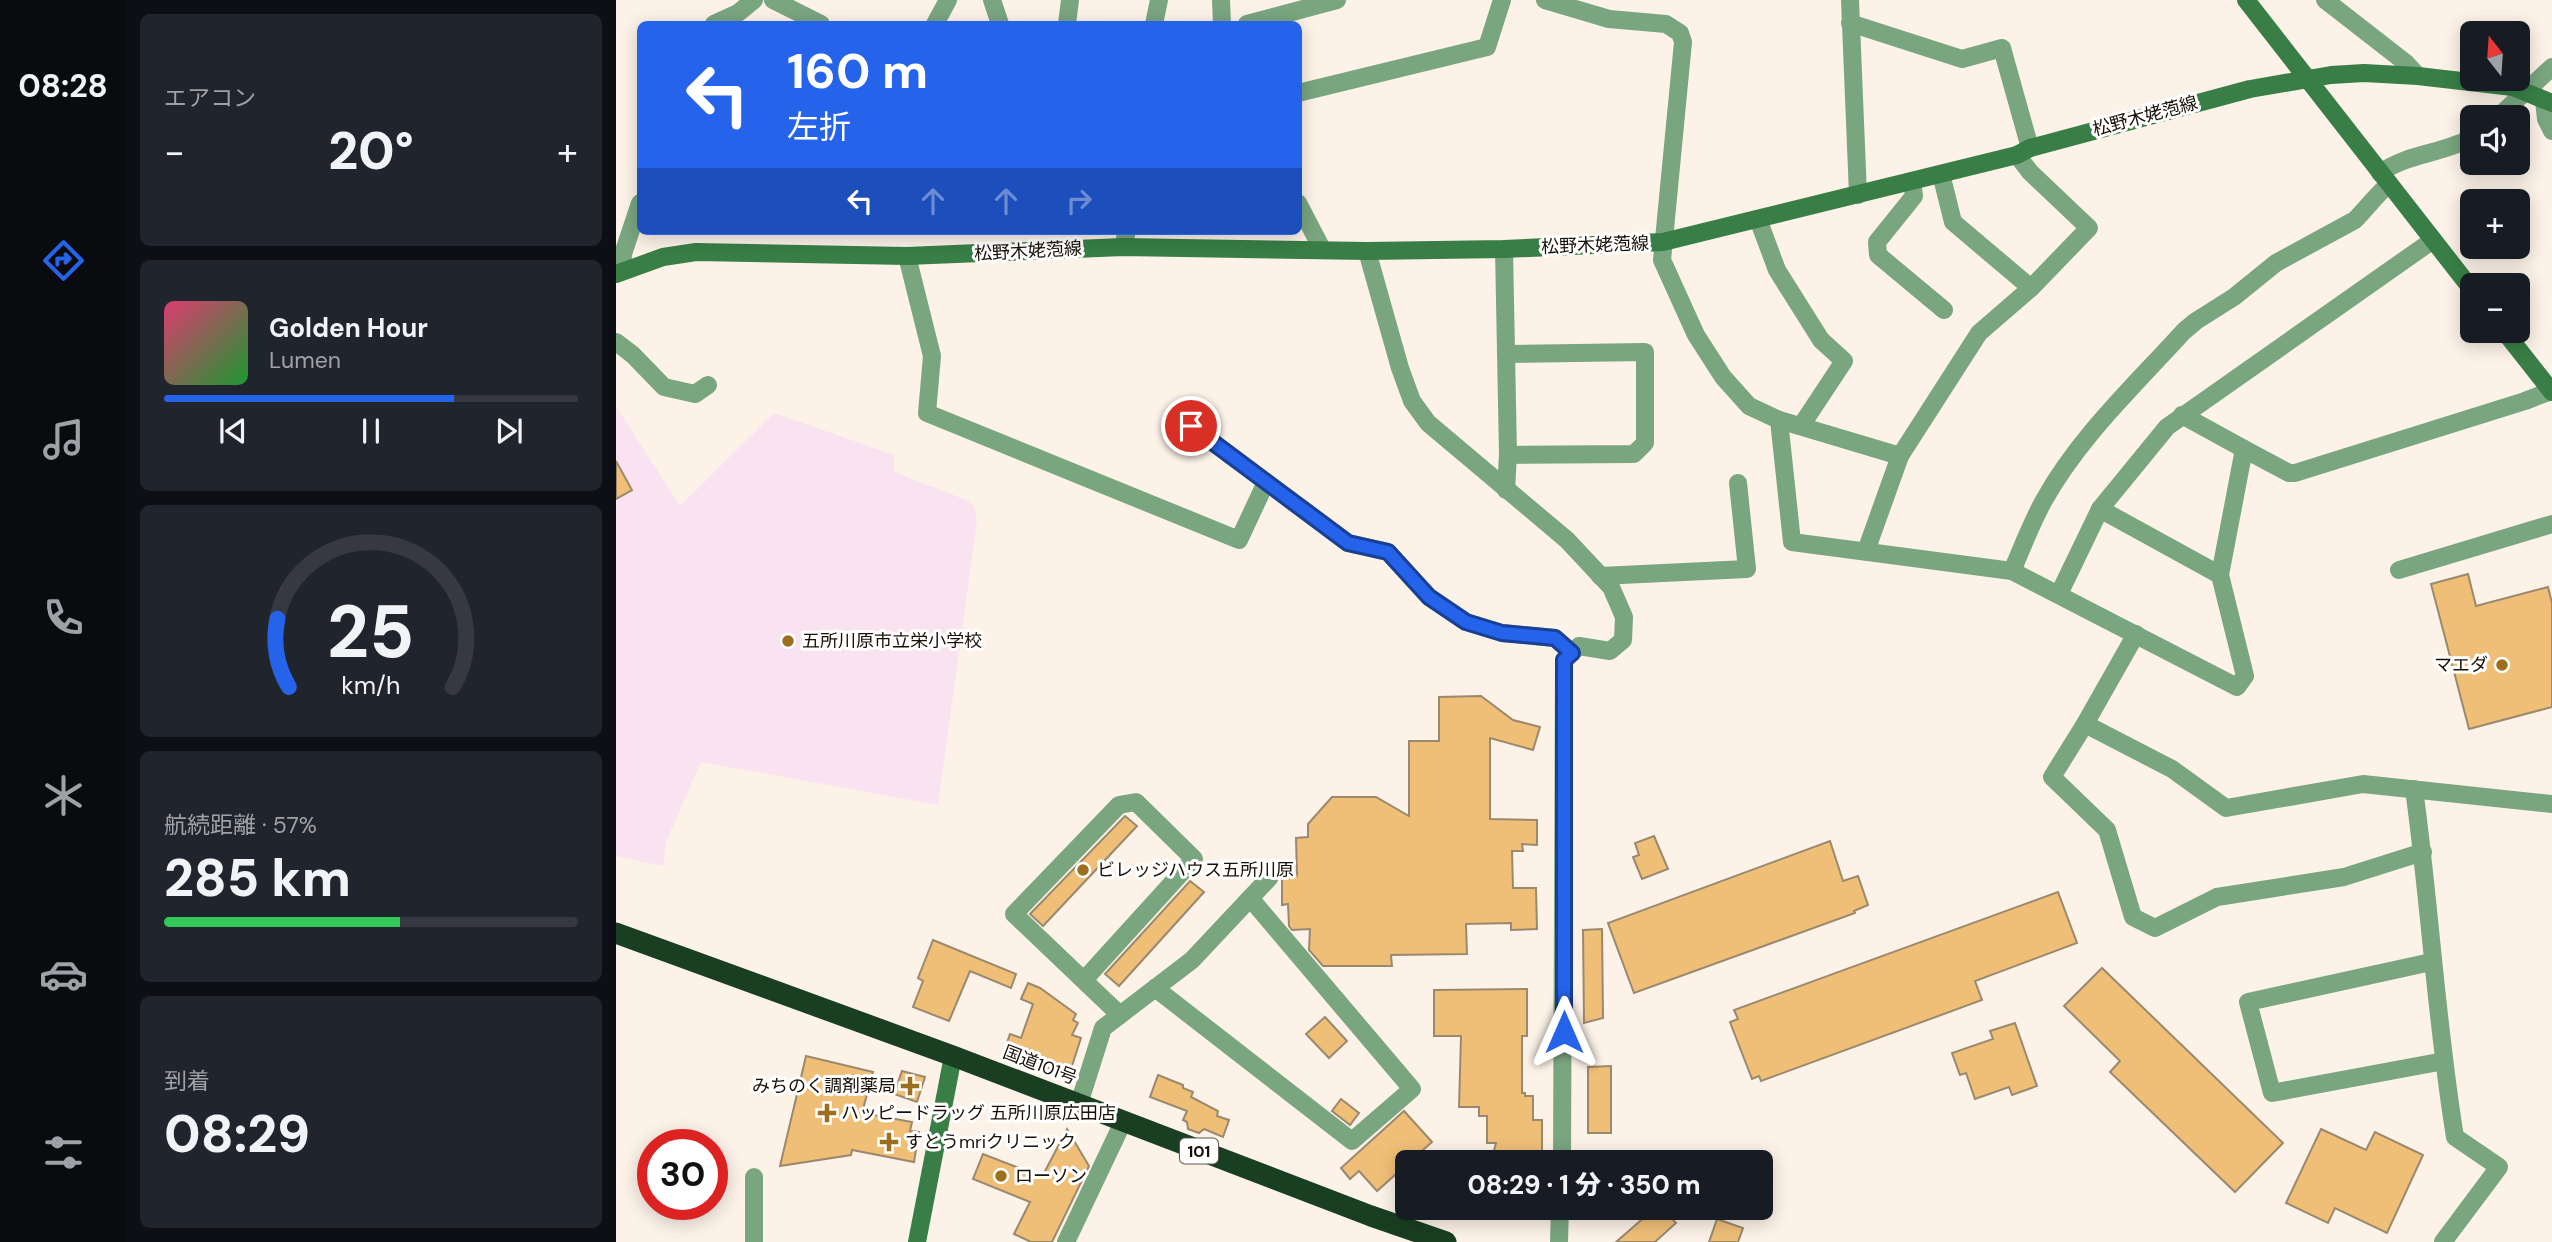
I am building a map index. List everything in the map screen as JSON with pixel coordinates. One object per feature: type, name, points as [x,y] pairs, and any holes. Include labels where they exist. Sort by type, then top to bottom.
[{"type":"highway","name":"国道101号","points":[[616,933],[953,1056],[1371,1216],[1446,1242]]},
{"type":"main road","points":[[2246,0],[2460,275]]},
{"type":"main road","name":"松野木姥萢線","points":[[619,272],[663,257],[696,252],[907,256],[1125,239],[1367,251],[1504,249],[1662,242],[1941,174],[2188,105],[2305,78],[2364,73],[2460,81]]},
{"type":"main road","name":"松野木姥萢線","points":[[2527,91],[2548,102]]},
{"type":"main road","points":[[2514,343],[2552,391]]},
{"type":"main road","points":[[917,1242],[953,1056]]},
{"type":"street","points":[[717,21],[732,6],[754,0]]},
{"type":"street","points":[[773,0],[815,21]]},
{"type":"street","points":[[937,21],[948,0]]},
{"type":"street","points":[[992,0],[999,21]]},
{"type":"street","points":[[1067,21],[1070,0]]},
{"type":"street","points":[[1155,21],[1159,0]]},
{"type":"street","points":[[1221,0],[1222,21]]},
{"type":"street","points":[[1258,21],[1337,0]]},
{"type":"street","points":[[1302,92],[1487,47],[1502,0]]},
{"type":"street","points":[[1545,0],[1609,19],[1666,24],[1680,33],[1683,43],[1662,260],[1696,335],[1723,377],[1749,406],[1779,420],[1900,456]]},
{"type":"street","points":[[1850,0],[1858,195]]},
{"type":"street","points":[[2325,0],[2406,63],[2418,76]]},
{"type":"street","points":[[1850,23],[1962,59],[2001,48],[2030,172],[2089,228],[2031,288],[1979,333],[1900,456],[1866,551]]},
{"type":"street","points":[[2530,88],[2552,67]]},
{"type":"street","points":[[2511,105],[2527,91]]},
{"type":"street","points":[[2548,102],[2546,119],[2552,131]]},
{"type":"street","points":[[2012,571],[2043,501],[2062,472],[2108,414],[2184,331],[2234,297],[2276,263],[2355,220],[2365,210],[2384,179],[2403,160],[2460,143]]},
{"type":"street","points":[[1941,174],[1953,222],[2031,288]]},
{"type":"street","points":[[1912,181],[1914,196],[1877,242],[1878,255],[1944,310]]},
{"type":"street","points":[[1302,211],[1322,249]]},
{"type":"street","points":[[619,272],[637,212]]},
{"type":"street","points":[[1758,219],[1777,270],[1821,340],[1844,361],[1801,426]]},
{"type":"street","points":[[2059,594],[2100,509],[2167,427],[2432,240]]},
{"type":"street","points":[[1504,249],[1508,455],[1506,490]]},
{"type":"street","points":[[1367,251],[1412,401],[1428,423],[1567,540],[1611,587],[1624,617],[1623,640],[1610,651],[1579,646],[1564,660],[1562,1150]]},
{"type":"street","points":[[907,256],[932,356],[927,413],[1239,540],[1266,482]]},
{"type":"street","points":[[616,342],[633,355],[664,387],[695,394],[708,386]]},
{"type":"street","points":[[1506,354],[1645,352],[1645,443],[1634,454],[1508,455]]},
{"type":"street","points":[[2182,415],[2290,474],[2552,391]]},
{"type":"street","points":[[1779,420],[1792,542],[2012,571],[2237,687],[2245,676],[2220,575],[2244,449]]},
{"type":"street","points":[[1191,426],[1348,543],[1388,552],[1429,597],[1466,622],[1502,633],[1555,638],[1572,653]]},
{"type":"street","points":[[1600,576],[1747,569],[1738,484]]},
{"type":"street","points":[[2100,509],[2220,575]]},
{"type":"street","points":[[2399,570],[2552,524]]},
{"type":"street","points":[[2136,634],[2052,777],[2107,830],[2133,917],[2155,928],[2217,897],[2344,877],[2423,852]]},
{"type":"street","points":[[2085,724],[2172,769],[2226,808],[2363,784],[2552,804]]},
{"type":"street","points":[[2414,789],[2423,852],[2431,962],[2455,1137],[2500,1167],[2443,1242]]},
{"type":"street","points":[[1084,980],[1194,859],[1136,802],[1119,805],[1014,914],[1120,1015]]},
{"type":"street","points":[[1079,1104],[1103,1028],[1192,960],[1270,877]]},
{"type":"street","points":[[1155,988],[1352,1141],[1412,1090],[1250,898]]},
{"type":"street","points":[[2431,962],[2248,1002],[2272,1093],[2444,1061]]},
{"type":"street","points":[[1066,1242],[1123,1122]]},
{"type":"street","points":[[754,1177],[754,1242]]},
{"type":"street","points":[[1559,1242],[1560,1220]]},
{"type":"shaded area","name":"五所川原市立栄小学校","points":[[616,406],[680,506],[774,413],[894,455],[894,472],[969,501],[974,506],[977,521],[938,805],[701,762],[666,842],[663,866],[616,856]]},
{"type":"building","points":[[616,461],[632,490],[616,499]]},
{"type":"building","name":"マエダ","points":[[2468,574],[2476,606],[2548,587],[2552,603],[2552,707],[2469,729],[2431,584]]},
{"type":"building","points":[[1481,696],[1513,720],[1540,727],[1533,750],[1490,738],[1490,819],[1537,820],[1537,845],[1522,844],[1523,851],[1512,851],[1513,888],[1536,888],[1537,929],[1511,930],[1511,923],[1466,924],[1467,954],[1391,955],[1392,966],[1323,966],[1309,950],[1310,929],[1292,930],[1289,926],[1288,904],[1282,905],[1282,879],[1286,875],[1297,876],[1296,838],[1308,837],[1308,824],[1332,797],[1376,797],[1409,816],[1409,741],[1439,741],[1439,697]]},
{"type":"building","name":"ビレッジハウス五所川原","points":[[1125,816],[1137,826],[1043,926],[1030,914]]},
{"type":"building","points":[[1654,836],[1668,869],[1642,879],[1633,857],[1639,855],[1635,843]]},
{"type":"building","points":[[1830,841],[1843,881],[1858,876],[1868,905],[1854,911],[1855,913],[1634,993],[1608,923]]},
{"type":"building","name":"ビレッジハウス五所川原","points":[[1190,881],[1204,892],[1119,986],[1105,974]]},
{"type":"building","points":[[2058,892],[2077,943],[1975,981],[1982,1000],[1761,1081],[1759,1076],[1752,1079],[1730,1022],[1738,1019],[1734,1010]]},
{"type":"building","points":[[1602,929],[1603,1018],[1584,1023],[1583,930]]},
{"type":"building","points":[[933,940],[1016,974],[1011,988],[970,971],[949,1021],[913,1007],[923,981],[918,978]]},
{"type":"building","points":[[2102,968],[2283,1143],[2235,1192],[2110,1072],[2120,1061],[2064,1006]]},
{"type":"building","points":[[1028,983],[1040,988],[1076,1014],[1073,1020],[1078,1023],[1072,1035],[1081,1038],[1069,1075],[1003,1054],[1010,1034],[1021,1038],[1033,1004],[1021,999]]},
{"type":"building","points":[[1527,989],[1527,1036],[1522,1036],[1522,1093],[1525,1093],[1525,1096],[1533,1096],[1533,1120],[1542,1120],[1542,1150],[1494,1150],[1496,1143],[1487,1143],[1487,1116],[1479,1116],[1479,1107],[1459,1107],[1461,1036],[1434,1036],[1434,990]]},
{"type":"building","points":[[1325,1017],[1347,1041],[1329,1058],[1306,1034]]},
{"type":"building","points":[[2015,1023],[2037,1086],[2012,1095],[2009,1087],[1975,1099],[1966,1073],[1960,1075],[1952,1053],[1993,1039],[1990,1031]]},
{"type":"building","name":"ハッピードラッグ 五所川原広田店","points":[[806,1056],[873,1072],[862,1113],[912,1122],[910,1131],[919,1132],[914,1162],[852,1150],[851,1155],[780,1166]]},
{"type":"building","points":[[1611,1066],[1611,1133],[1588,1133],[1588,1067]]},
{"type":"building","name":"みちのく調剤薬局","points":[[902,1071],[925,1077],[917,1102],[894,1094]]},
{"type":"building","points":[[1158,1075],[1183,1085],[1183,1088],[1193,1092],[1191,1097],[1218,1111],[1217,1116],[1229,1120],[1223,1137],[1204,1129],[1199,1133],[1188,1129],[1187,1122],[1183,1120],[1187,1111],[1150,1097]]},
{"type":"building","points":[[1341,1099],[1359,1113],[1350,1125],[1332,1111]]},
{"type":"building","points":[[1404,1111],[1432,1142],[1423,1150],[1395,1150],[1395,1175],[1377,1191],[1359,1171],[1350,1179],[1341,1168]]},
{"type":"building","points":[[1067,1129],[1089,1166],[1052,1242],[1031,1242],[1014,1234],[1030,1202],[973,1179],[983,1154],[1042,1177]]},
{"type":"building","points":[[2321,1129],[2366,1150],[2375,1132],[2423,1155],[2387,1233],[2335,1208],[2328,1223],[2286,1203]]},
{"type":"building","points":[[1641,1220],[1673,1220],[1676,1223],[1655,1242],[1616,1242]]},
{"type":"building","points":[[1717,1220],[1743,1228],[1738,1242],[1709,1242]]},
{"type":"place","name":"五所川原市立栄小学校","points":[[788,641]]},
{"type":"place","name":"マエダ","points":[[2502,665]]},
{"type":"place","name":"ビレッジハウス五所川原","points":[[1083,870]]},
{"type":"place","name":"みちのく調剤薬局","points":[[910,1086]]},
{"type":"place","name":"ハッピードラッグ 五所川原広田店","points":[[827,1113]]},
{"type":"place","name":"すとうmriクリニック","points":[[889,1142]]},
{"type":"place","name":"ローソン","points":[[1001,1176]]},
{"type":"route","points":[[1191,426],[1348,543],[1388,552],[1429,597],[1466,622],[1502,633],[1555,638],[1572,653],[1564,660],[1564,1032]]}]
